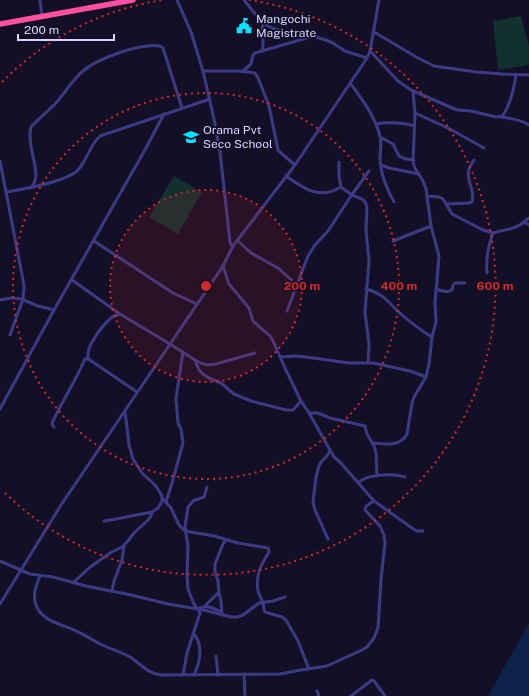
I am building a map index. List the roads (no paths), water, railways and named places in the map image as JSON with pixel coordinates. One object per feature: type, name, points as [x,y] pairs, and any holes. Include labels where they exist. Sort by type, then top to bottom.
[{"type":"highway","points":[[0,24],[133,0]]},
{"type":"street","points":[[40,0],[42,16]]},
{"type":"street","points":[[177,0],[191,32],[210,99],[219,142],[230,242],[233,246]]},
{"type":"street","points":[[244,0],[263,22],[272,28],[293,34],[312,36],[330,42],[343,50],[367,58]]},
{"type":"street","points":[[0,604],[65,499],[223,266],[233,246],[295,165],[367,58],[374,32],[379,0]]},
{"type":"street","points":[[262,51],[264,43],[262,31],[263,22]]},
{"type":"street","points":[[374,32],[426,63],[434,66],[476,72],[529,75]]},
{"type":"street","points":[[242,71],[251,64],[254,54],[312,36]]},
{"type":"street","points":[[32,187],[36,176],[30,139],[32,127],[62,96],[79,75],[85,69],[94,64],[113,54],[129,50],[160,46],[162,48],[182,108]]},
{"type":"street","points":[[370,51],[398,81],[413,91],[457,110],[471,111],[496,117],[502,116],[516,119],[529,125]]},
{"type":"street","points":[[203,71],[225,70],[254,73],[258,78],[269,106],[278,150],[295,165]]},
{"type":"street","points":[[502,117],[510,98],[516,75]]},
{"type":"street","points":[[350,83],[376,124],[380,137],[381,165],[389,193],[394,202]]},
{"type":"street","points":[[373,443],[395,444],[406,437],[414,397],[426,377],[432,337],[436,322],[435,301],[439,254],[430,226],[427,196],[423,181],[415,168],[415,113],[413,91]]},
{"type":"street","points":[[6,192],[32,187],[72,175],[77,171],[100,136],[210,99]]},
{"type":"street","points":[[415,113],[450,129],[484,148]]},
{"type":"street","points":[[0,409],[164,114]]},
{"type":"street","points":[[376,124],[392,122],[414,126]]},
{"type":"street","points":[[380,137],[392,143],[399,156],[414,160]]},
{"type":"street","points":[[0,160],[24,285],[23,299],[10,335]]},
{"type":"street","points":[[446,204],[463,204],[472,202],[473,198],[471,186],[468,180],[468,170],[474,160]]},
{"type":"street","points":[[338,162],[341,187],[352,195],[362,199],[367,207],[366,230],[369,261],[365,312],[369,344],[368,363]]},
{"type":"street","points":[[381,165],[419,174]]},
{"type":"street","points":[[287,311],[296,284],[311,252],[369,171]]},
{"type":"street","points":[[286,176],[303,188],[317,192],[332,192],[341,187]]},
{"type":"street","points":[[427,196],[439,197],[443,199],[454,216],[492,233],[513,228],[529,218]]},
{"type":"street","points":[[523,222],[529,225]]},
{"type":"street","points":[[393,241],[430,226]]},
{"type":"street","points":[[487,273],[488,248],[492,233]]},
{"type":"street","points":[[94,241],[173,293],[197,304]]},
{"type":"street","points":[[238,241],[252,253],[278,268],[296,284]]},
{"type":"street","points":[[223,266],[229,284],[248,308],[254,323],[273,341],[301,401],[334,457],[374,502],[417,531],[423,531]]},
{"type":"street","points":[[72,280],[120,314],[204,364],[212,365],[255,353]]},
{"type":"street","points":[[436,289],[450,291],[452,290],[453,284],[465,282]]},
{"type":"street","points":[[366,289],[385,297],[401,314],[432,337]]},
{"type":"street","points":[[0,300],[18,298],[38,306],[54,310]]},
{"type":"street","points":[[54,427],[52,424],[53,421],[85,359],[87,358],[88,348],[98,333],[112,318],[120,314]]},
{"type":"street","points":[[166,502],[183,443],[181,429],[178,423],[176,398],[183,352]]},
{"type":"street","points":[[280,357],[306,356],[349,364],[373,363],[426,377]]},
{"type":"street","points":[[87,358],[137,392]]},
{"type":"street","points":[[195,360],[199,370],[206,376],[221,383],[234,394],[243,398],[286,410],[295,409],[301,401]]},
{"type":"street","points":[[125,411],[129,445],[133,459],[142,473],[156,486],[163,499],[171,508],[178,525],[185,531],[214,536],[238,543],[267,547],[269,549],[269,552],[260,565],[258,577],[258,590],[263,602],[263,608],[265,612],[282,617],[286,620],[298,641],[309,668]]},
{"type":"street","points":[[309,413],[318,413],[330,418],[364,425],[373,443],[376,454],[377,476]]},
{"type":"street","points":[[328,539],[313,502],[319,466],[330,451]]},
{"type":"street","points":[[358,483],[363,479],[377,476],[397,475],[405,477]]},
{"type":"street","points":[[183,675],[187,653],[200,613],[192,602],[188,589],[188,547],[185,524],[188,507],[193,501],[204,497],[207,486]]},
{"type":"street","points":[[73,583],[89,568],[110,553],[124,546],[134,533],[148,520],[152,512],[160,505],[163,499]]},
{"type":"street","points":[[40,576],[34,592],[34,599],[39,611],[47,619],[77,631],[102,645],[129,657],[154,674],[280,674],[327,666],[362,650],[370,643],[377,631],[385,543],[384,535],[380,526],[366,510],[366,506],[374,502]]},
{"type":"street","points":[[104,520],[152,512]]},
{"type":"street","points":[[222,614],[215,564],[226,540]]},
{"type":"street","points":[[112,591],[122,560],[124,546]]},
{"type":"street","points":[[0,561],[30,574],[168,604],[222,614]]},
{"type":"street","points":[[197,609],[205,606],[218,592]]},
{"type":"street","points":[[205,606],[231,617],[247,612],[256,604],[285,597]]},
{"type":"street","points":[[194,634],[198,641],[200,655],[199,664],[194,675]]},
{"type":"street","points":[[216,656],[218,675]]},
{"type":"street","points":[[244,674],[245,696]]},
{"type":"street","points":[[351,696],[372,680],[385,696]]},
{"type":"street","points":[[317,691],[319,696]]},
{"type":"water","points":[[529,623],[529,696],[488,696]]},
{"type":"place","name":"Mangochi Magistrate","points":[[244,26]]},
{"type":"place","name":"Orama Pvt Seco School","points":[[191,137]]}]
